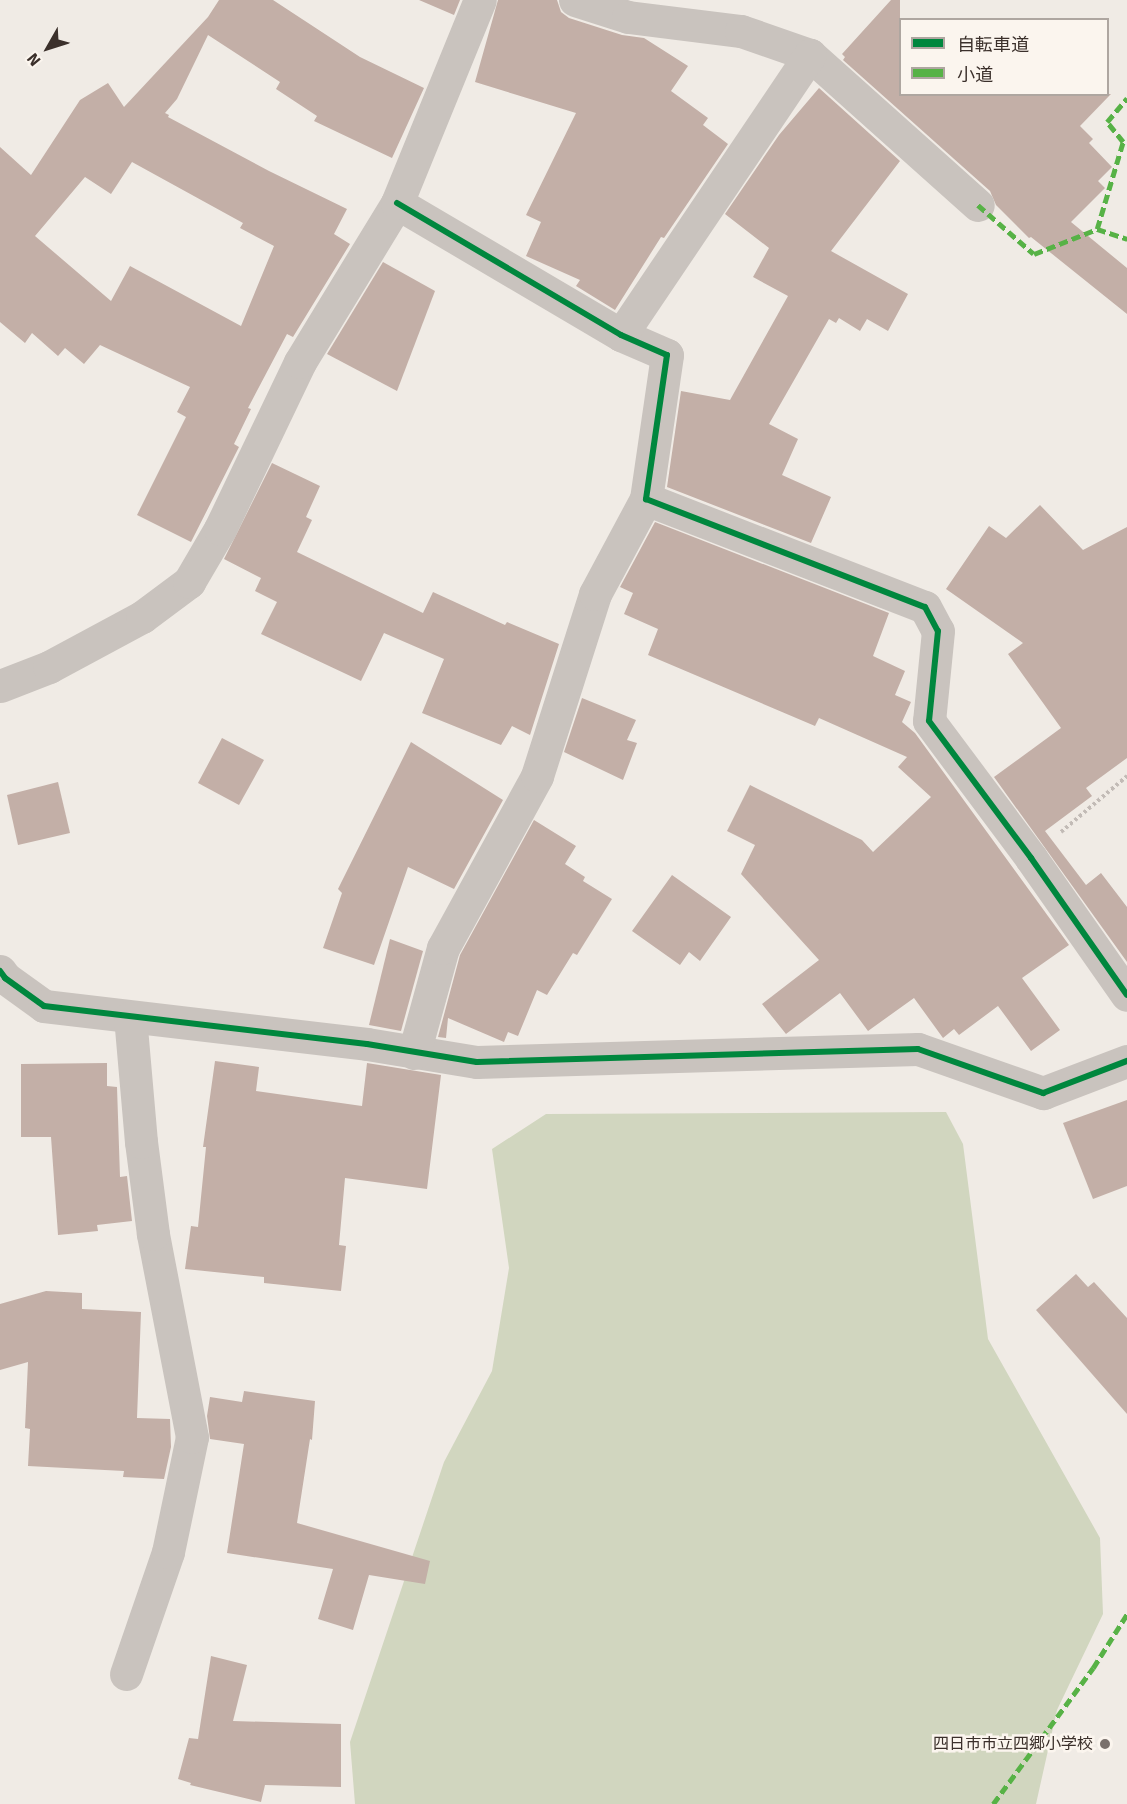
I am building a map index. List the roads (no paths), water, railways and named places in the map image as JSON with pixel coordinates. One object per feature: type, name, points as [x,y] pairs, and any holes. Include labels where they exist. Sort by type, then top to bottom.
[{"type":"street","points":[[0,686],[49,667],[142,617],[189,582],[220,529],[300,362],[397,203],[480,0]]},
{"type":"street","points":[[575,0],[628,17],[741,31],[810,55],[978,205]]},
{"type":"street","points":[[621,335],[810,55]]},
{"type":"street","points":[[397,203],[621,335],[667,356],[646,499],[595,594],[537,776],[443,948],[414,1053]]},
{"type":"street","points":[[646,499],[925,607],[938,631],[929,721],[1031,858],[1127,995]]},
{"type":"street","points":[[0,971],[5,978],[44,1006],[367,1044],[477,1062],[918,1049],[1043,1093],[1127,1061]]},
{"type":"street","points":[[126,1674],[168,1552],[192,1437],[153,1234],[141,1142],[130,1017]]},
{"type":"place","name":"四日市市立四郷小学校","points":[[1105,1744]]}]
